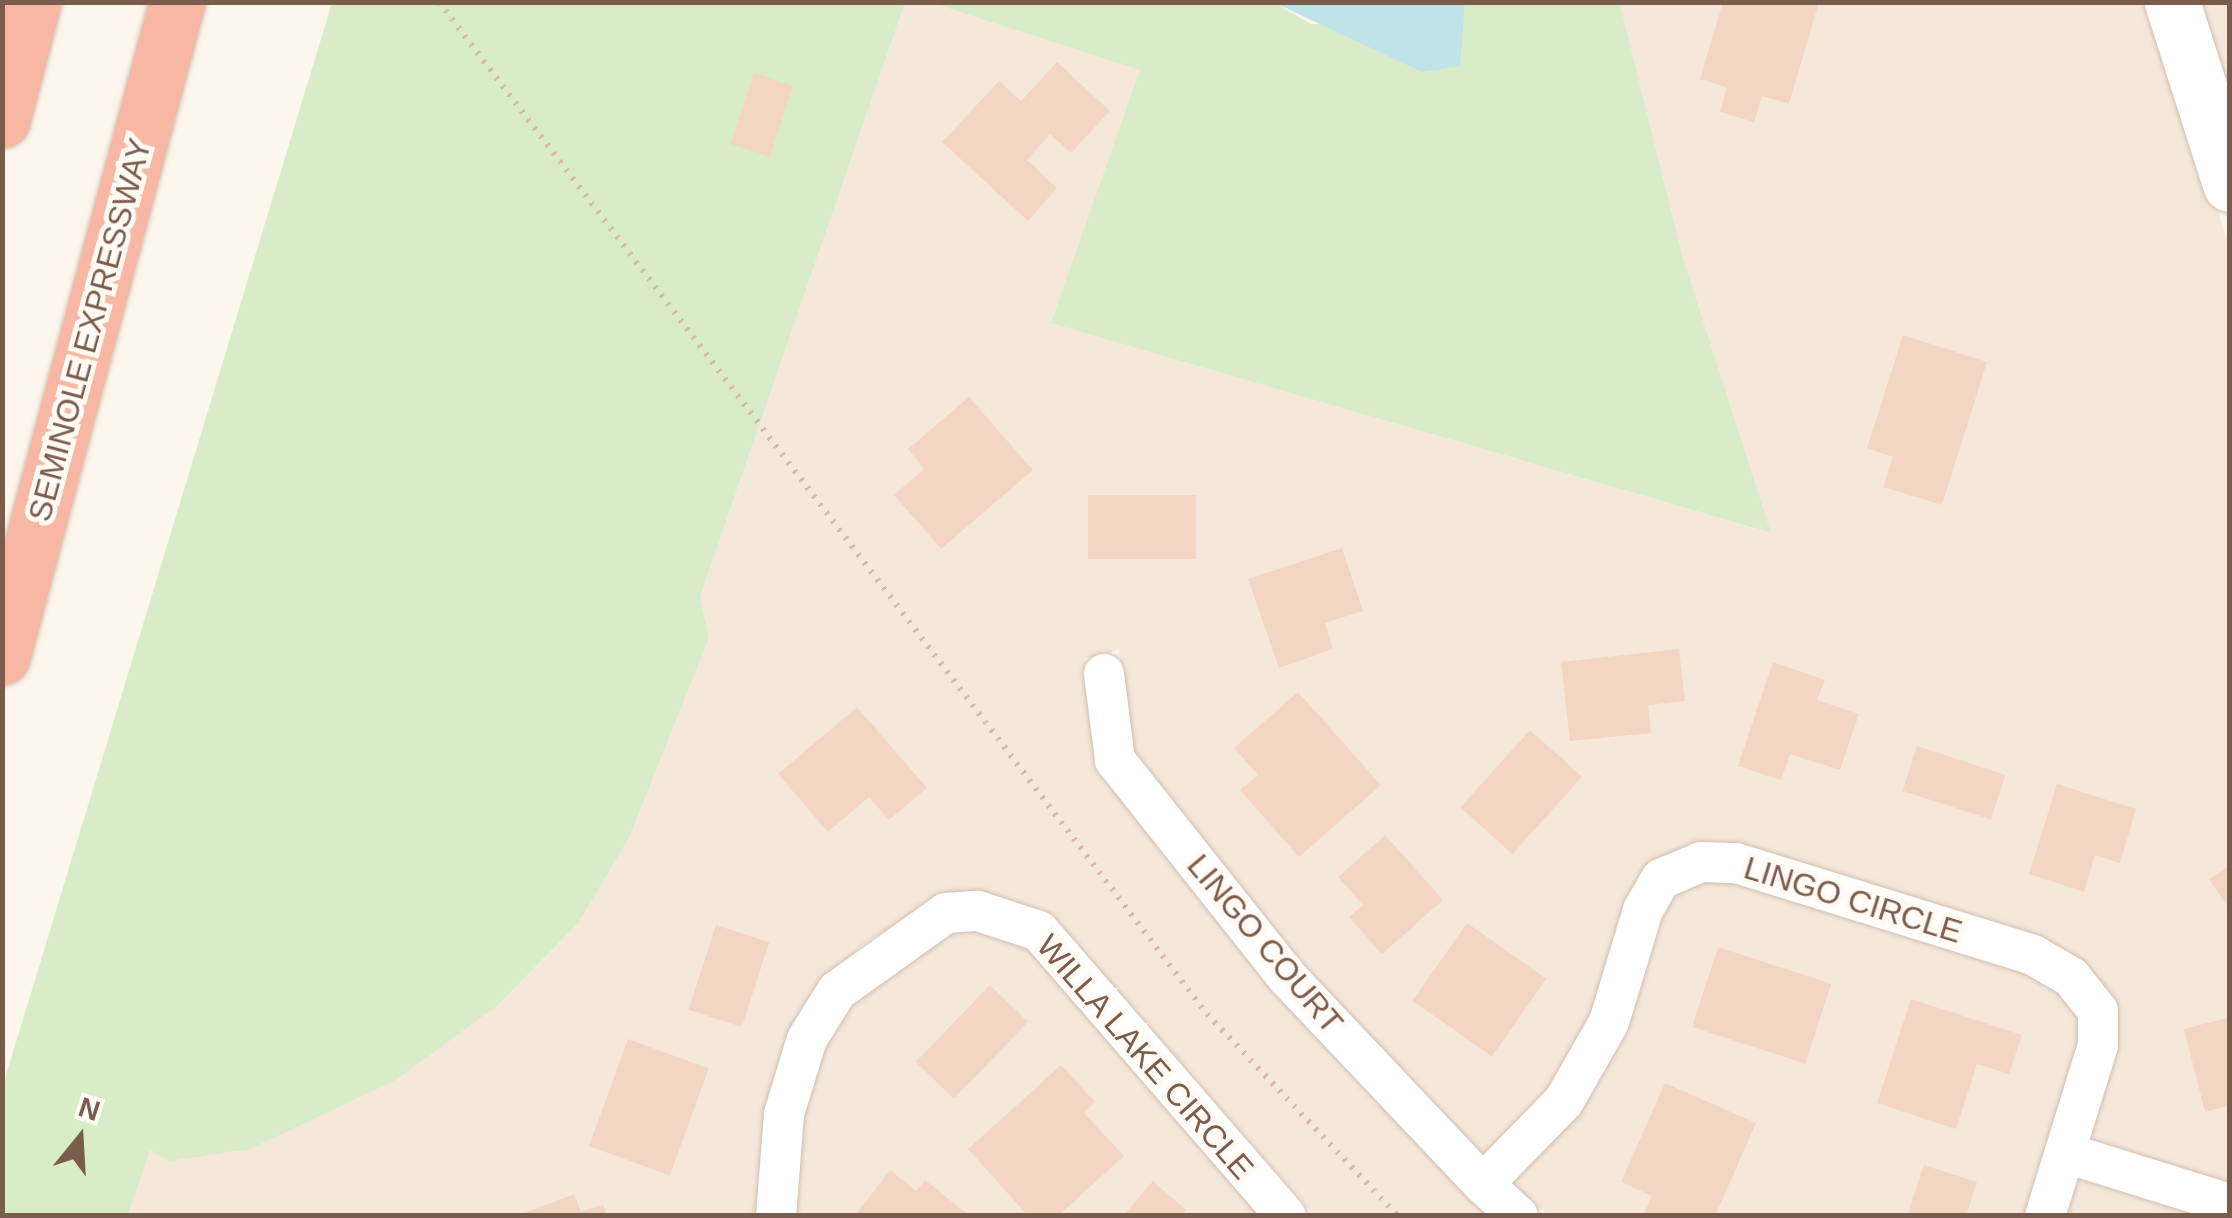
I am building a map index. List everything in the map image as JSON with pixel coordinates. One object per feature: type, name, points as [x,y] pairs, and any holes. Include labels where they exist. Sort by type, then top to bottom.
[{"type":"highway","points":[[2,120],[33,2]]},
{"type":"highway","name":"SEMINOLE EXPRESSWAY","points":[[2,657],[177,2]]},
{"type":"street","points":[[2172,2],[2230,184]]},
{"type":"street","name":"LINGO COURT","points":[[1104,674],[1115,760],[1288,978],[1482,1184]]},
{"type":"street","name":"LINGO CIRCLE","points":[[1482,1184],[1564,1101],[1609,1022],[1643,910],[1661,879],[1701,862],[1736,863],[2033,955],[2072,977],[2098,1012],[2098,1045],[2046,1216]]},
{"type":"street","name":"WILLA LAKE CIRCLE","points":[[776,1216],[784,1114],[807,1039],[837,991],[946,913],[978,911],[1040,931],[1286,1216]]},
{"type":"street","points":[[2066,1153],[2230,1204]]},
{"type":"street","points":[[1482,1184],[1518,1216]]},
{"type":"path","points":[[439,2],[1207,1014],[1398,1216]]},
{"type":"shaded area","points":[[905,3],[932,3],[1141,70],[1052,323],[1770,533],[1683,258],[1620,3],[2152,3],[2229,246],[2229,1183],[2088,1139],[2112,998],[2080,959],[2039,936],[1738,843],[1703,842],[1656,860],[1593,1015],[1550,1089],[1484,1157],[1301,964],[1132,750],[1119,650],[1084,659],[1101,773],[1274,992],[1488,1215],[1314,1215],[1053,917],[978,891],[938,896],[862,945],[823,981],[758,1215],[128,1216],[149,1149],[498,1005],[579,922],[629,838],[709,639],[700,597]]},
{"type":"shaded area","points":[[2191,3],[2229,3],[2229,124]]},
{"type":"shaded area","points":[[1702,882],[1732,883],[2025,974],[2059,993],[2079,1019],[2080,1043],[2026,1215],[1548,1215],[1510,1182],[1673,895]]},
{"type":"shaded area","points":[[976,931],[1029,948],[1260,1215],[794,1216],[802,1116],[823,1047],[850,1005],[950,933]]},
{"type":"shaded area","points":[[2077,1178],[2197,1215],[2064,1216]]},
{"type":"green space","points":[[332,3],[905,3],[700,597],[709,639],[629,838],[579,922],[498,1005],[396,1080],[250,1149],[169,1161],[150,1150],[128,1215],[3,1216],[3,1085]]},
{"type":"green space","points":[[932,3],[1275,3],[1311,24],[1462,24],[1465,3],[1620,3],[1683,258],[1771,533],[1051,323],[1140,70]]},
{"type":"water","points":[[1275,3],[1465,3],[1460,66],[1422,72]]},
{"type":"building","points":[[1723,2],[1819,2],[1789,104],[1762,96],[1754,122],[1720,112],[1727,87],[1700,79]]},
{"type":"building","points":[[1057,62],[1110,111],[1071,153],[1050,134],[1027,160],[1057,188],[1028,221],[942,142],[999,81],[1021,101]]},
{"type":"building","points":[[754,73],[793,86],[770,157],[731,144]]},
{"type":"building","points":[[1903,335],[1987,362],[1942,505],[1883,487],[1893,457],[1867,448]]},
{"type":"building","points":[[969,397],[1033,470],[941,549],[894,495],[924,469],[908,449]]},
{"type":"building","points":[[1088,495],[1196,495],[1196,559],[1088,559]]},
{"type":"building","points":[[1342,548],[1363,611],[1325,623],[1333,649],[1279,668],[1248,579]]},
{"type":"building","points":[[1679,649],[1685,701],[1648,705],[1651,733],[1570,741],[1561,662]]},
{"type":"building","points":[[1773,662],[1825,680],[1817,700],[1859,714],[1840,770],[1790,754],[1781,780],[1738,766]]},
{"type":"building","points":[[1298,692],[1381,785],[1299,857],[1240,790],[1258,775],[1234,748]]},
{"type":"building","points":[[857,707],[927,788],[889,820],[869,797],[828,832],[778,774]]},
{"type":"building","points":[[1530,730],[1582,777],[1512,854],[1460,807]]},
{"type":"building","points":[[1917,746],[2005,775],[1991,819],[1902,791]]},
{"type":"building","points":[[2057,784],[2136,809],[2120,863],[2095,855],[2084,892],[2029,874]]},
{"type":"building","points":[[1385,835],[1443,900],[1382,954],[1349,917],[1363,905],[1338,877]]},
{"type":"building","points":[[2230,865],[2230,910],[2209,879]]},
{"type":"building","points":[[1467,923],[1546,979],[1492,1056],[1413,1001]]},
{"type":"building","points":[[716,925],[769,942],[742,1027],[688,1010]]},
{"type":"building","points":[[1718,947],[1831,984],[1805,1064],[1692,1027]]},
{"type":"building","points":[[990,985],[1028,1022],[954,1099],[916,1062]]},
{"type":"building","points":[[1911,999],[2022,1035],[2009,1074],[1977,1064],[1956,1129],[1877,1103]]},
{"type":"building","points":[[2230,1017],[2230,1105],[2205,1112],[2184,1029]]},
{"type":"building","points":[[628,1039],[709,1068],[670,1176],[589,1146]]},
{"type":"building","points":[[1061,1065],[1095,1102],[1084,1113],[1124,1156],[1058,1216],[1028,1216],[968,1149]]},
{"type":"building","points":[[1665,1083],[1756,1123],[1715,1216],[1643,1216],[1652,1196],[1621,1182]]},
{"type":"building","points":[[1924,1165],[1977,1182],[1966,1216],[1907,1216]]},
{"type":"building","points":[[890,1170],[916,1191],[925,1180],[970,1216],[855,1216]]},
{"type":"building","points":[[1153,1181],[1186,1210],[1181,1216],[1123,1216]]},
{"type":"building","points":[[574,1194],[581,1212],[603,1204],[607,1216],[517,1216]]}]
